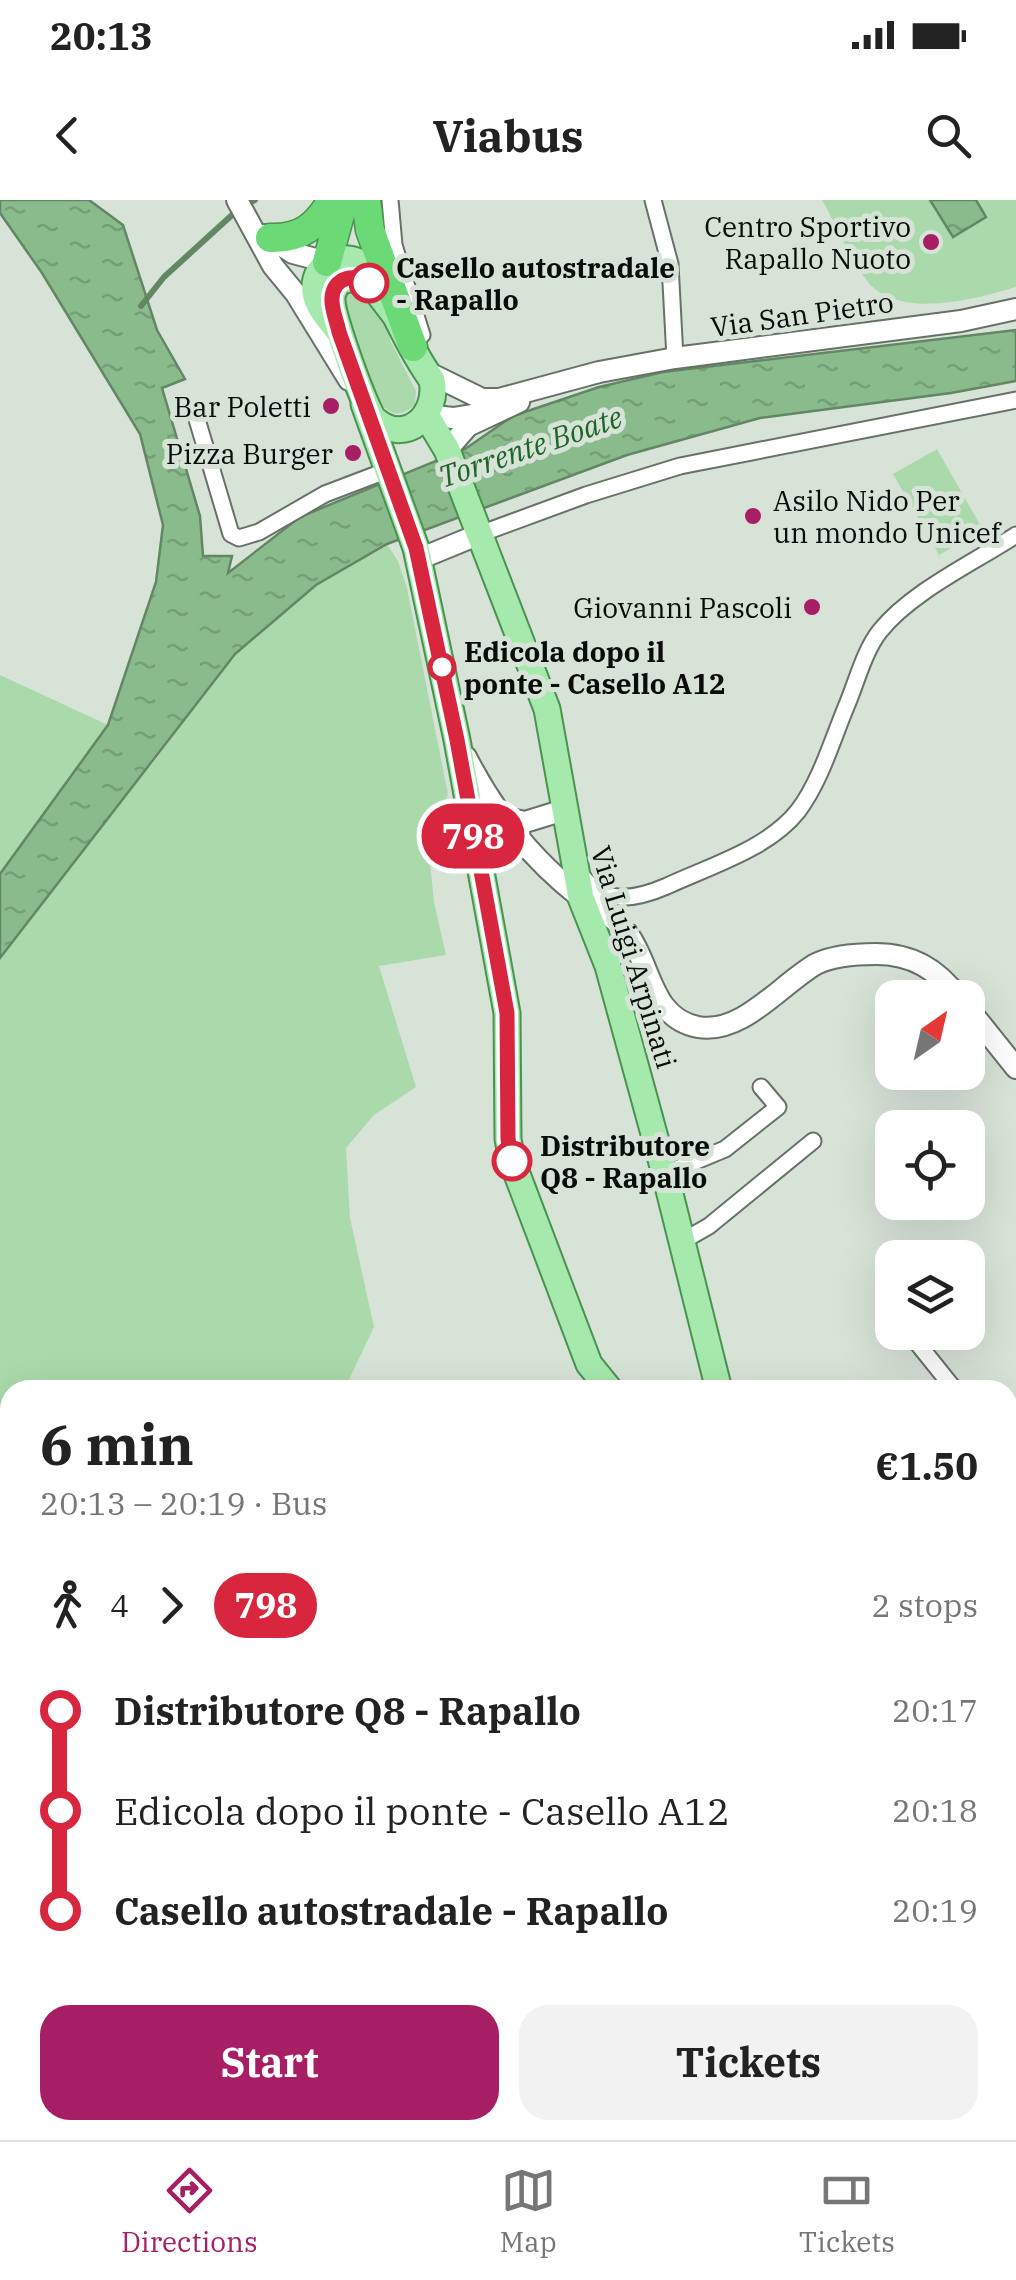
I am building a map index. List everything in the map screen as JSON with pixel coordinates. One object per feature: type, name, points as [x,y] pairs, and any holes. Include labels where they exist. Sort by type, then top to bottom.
[{"type":"highway","points":[[258,229],[290,238],[302,234],[323,216],[332,200]]},
{"type":"highway","points":[[327,262],[344,200]]},
{"type":"highway","points":[[366,200],[370,230],[419,359]]},
{"type":"main road","points":[[339,332],[315,294],[319,271],[327,262],[356,260],[370,269],[434,391],[426,416],[412,426],[393,429],[377,422],[364,404]]},
{"type":"main road","points":[[397,318],[367,280],[350,277],[338,283],[332,297],[339,332],[417,551],[457,740],[507,1013],[508,1139],[512,1161],[588,1364],[602,1380]]},
{"type":"main road","name":"Via Luigi Arpinati","points":[[426,416],[447,450],[547,710],[581,898],[608,966],[666,1174],[716,1380]]},
{"type":"street","points":[[237,200],[258,229],[273,266],[296,294],[364,404]]},
{"type":"street","points":[[390,200],[394,246],[422,336],[419,359]]},
{"type":"street","points":[[653,200],[670,264],[675,358]]},
{"type":"street","points":[[258,229],[293,253],[327,262]]},
{"type":"street","name":"Via San Pietro","points":[[419,359],[482,398],[499,398],[675,358],[962,321],[1016,309]]},
{"type":"street","points":[[447,450],[468,426],[556,383]]},
{"type":"street","points":[[417,551],[477,527],[680,466],[1016,400]]},
{"type":"street","points":[[426,416],[453,418],[503,410]]},
{"type":"street","points":[[196,416],[231,534],[239,538],[259,532],[325,494],[389,472]]},
{"type":"street","points":[[612,898],[654,892],[754,845],[779,829],[798,811],[813,785],[876,636],[897,612],[1016,536]]},
{"type":"street","points":[[457,740],[498,816],[581,898],[629,936]]},
{"type":"street","points":[[498,816],[525,822],[564,810]]},
{"type":"street","points":[[573,862],[585,880],[612,898],[660,1003],[670,1015],[702,1028],[730,1022],[820,962],[860,954],[913,958],[945,980]]},
{"type":"street","points":[[985,1029],[1016,1068]]},
{"type":"street","points":[[666,1174],[725,1148],[778,1107],[761,1087]]},
{"type":"street","points":[[681,1242],[709,1226],[813,1141]]},
{"type":"street","points":[[923,1350],[947,1380]]},
{"type":"green space","name":"Centro Sportivo Rapallo Nuoto","points":[[822,200],[1016,200],[1016,287],[939,303],[899,300],[882,294],[855,263]]},
{"type":"green space","points":[[354,285],[380,305],[391,342],[416,391],[415,405],[405,412],[397,414],[386,409],[372,385],[342,309],[343,299]]},
{"type":"green space","points":[[937,449],[983,530],[939,555],[893,474]]},
{"type":"green space","points":[[387,544],[398,561],[407,588],[448,794],[429,850],[434,902],[446,955],[379,966],[416,1087],[374,1115],[346,1148],[350,1218],[374,1327],[349,1380],[0,1380],[0,675],[108,725],[149,768],[235,654],[316,585]]},
{"type":"water","name":"Torrente Boate","points":[[0,200],[89,200],[123,225],[157,330],[185,379],[162,388],[200,516],[203,556],[232,556],[228,573],[300,517],[465,449],[513,416],[599,387],[663,372],[1016,330],[1016,381],[760,418],[627,455],[387,544],[316,585],[235,654],[0,958],[0,874],[108,725],[156,582],[163,525],[140,434],[42,273],[0,213]]},
{"type":"water","points":[[930,200],[976,200],[986,217],[953,237]]},
{"type":"waterway","points":[[251,202],[255,200]]},
{"type":"waterway","points":[[141,306],[164,277],[232,215]]},
{"type":"bus line","name":"798","points":[[369,283],[356,277],[342,280],[335,287],[332,302],[339,332],[416,548],[457,740],[507,1013],[508,1139],[512,1161]]},
{"type":"place","name":"Centro Sportivo Rapallo Nuoto","points":[[931,242]]},
{"type":"place","name":"Casello autostradale - Rapallo","points":[[369,283]]},
{"type":"place","name":"Bar Poletti","points":[[331,406]]},
{"type":"place","name":"Pizza Burger","points":[[353,453]]},
{"type":"place","name":"Asilo Nido Per un mondo Unicef","points":[[753,516]]},
{"type":"place","name":"Giovanni Pascoli","points":[[812,607]]},
{"type":"place","name":"Edicola dopo il ponte - Casello A12","points":[[442,667]]},
{"type":"place","name":"Distributore Q8 - Rapallo","points":[[512,1161]]}]
